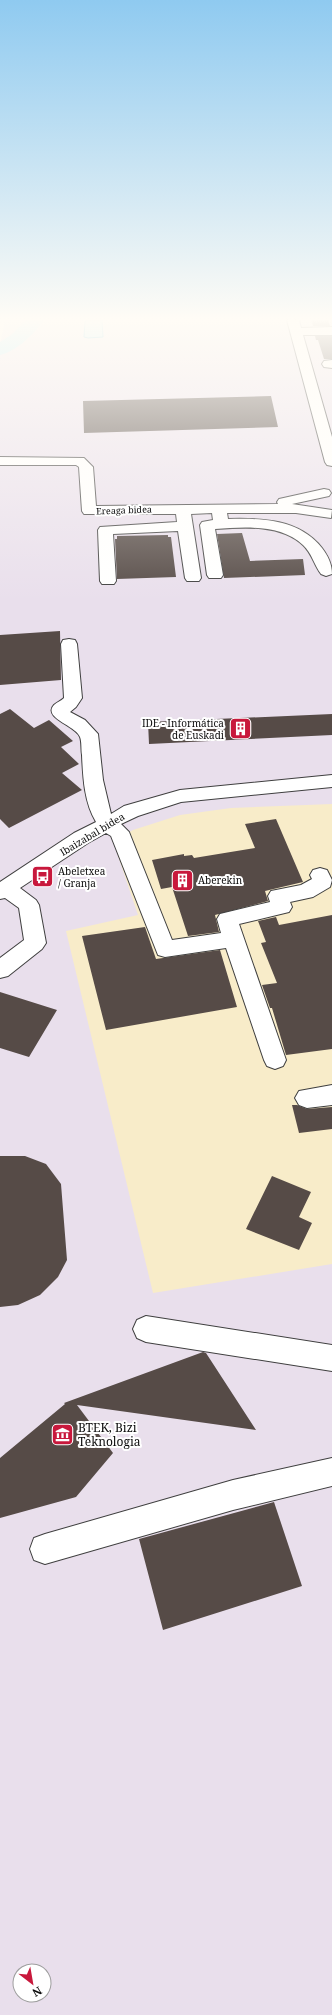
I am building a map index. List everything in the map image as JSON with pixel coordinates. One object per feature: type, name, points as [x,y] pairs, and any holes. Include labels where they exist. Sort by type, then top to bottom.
[{"type":"street","points":[[321,414],[332,461]]},
{"type":"street","name":"Ereaga bidea","points":[[0,461],[79,461],[84,464],[86,468],[89,511],[183,508],[296,508],[331,514]]},
{"type":"street","points":[[328,489],[318,500],[319,505],[331,514]]},
{"type":"street","name":"Ereaga bidea","points":[[219,508],[241,505],[275,504],[328,489]]},
{"type":"street","points":[[183,508],[193,578]]},
{"type":"street","points":[[219,508],[221,524]]},
{"type":"street","points":[[215,575],[207,525],[221,524],[252,523],[272,525],[290,530],[305,538],[316,547],[326,570]]},
{"type":"street","points":[[108,581],[105,530],[185,526]]},
{"type":"street","points":[[69,644],[73,698],[70,703],[60,710],[61,714],[79,724],[89,734],[93,775],[100,810],[106,823],[119,832],[165,949],[234,939]]},
{"type":"street","name":"Ibaizabal bidea","points":[[3,890],[106,823],[131,811],[180,796],[216,791],[332,781]]},
{"type":"street","name":"Ibaizabal bidea","points":[[216,791],[332,791]]},
{"type":"street","points":[[275,1060],[227,919],[282,907],[278,896],[306,892],[323,882],[320,875]]},
{"type":"street","points":[[0,970],[35,943],[29,905],[3,890]]},
{"type":"street","points":[[307,1098],[332,1095]]},
{"type":"street","points":[[146,1329],[332,1358]]},
{"type":"street","points":[[45,1549],[233,1495],[332,1472]]},
{"type":"shaded area","points":[[0,414],[332,414],[332,2015],[0,2015]]},
{"type":"shaded area","name":"Aberekin","points":[[332,804],[332,1264],[153,1293],[66,931],[138,915],[113,841],[133,830],[180,815],[231,808]]},
{"type":"building","points":[[83,414],[275,414],[278,427],[84,433]]},
{"type":"building","points":[[242,533],[250,561],[303,559],[305,575],[224,578],[217,534]]},
{"type":"building","points":[[168,535],[168,537],[171,537],[176,577],[117,579],[115,539],[117,539],[117,536]]},
{"type":"building","points":[[60,631],[61,680],[0,685],[0,635]]},
{"type":"building","points":[[10,709],[34,728],[49,720],[73,741],[61,747],[79,764],[62,773],[82,790],[9,828],[0,819],[0,714]]},
{"type":"building","name":"IDE - Informática de Euskadi","points":[[332,714],[332,735],[149,744],[148,722]]},
{"type":"building","name":"Aberekin","points":[[276,819],[303,882],[265,891],[268,901],[215,915],[219,932],[188,936],[172,887],[161,889],[152,860],[184,854],[184,856],[192,855],[194,858],[255,848],[245,824]]},
{"type":"building","points":[[332,915],[332,1049],[286,1055],[272,1008],[270,1008],[262,985],[277,983],[261,943],[266,942],[258,921],[276,917],[279,925]]},
{"type":"building","points":[[145,927],[156,959],[220,950],[237,1007],[106,1030],[82,936]]},
{"type":"building","points":[[0,992],[57,1010],[29,1057],[0,1048]]},
{"type":"building","points":[[292,1105],[297,1105],[307,1109],[332,1107],[332,1129],[299,1133]]},
{"type":"building","points":[[0,1156],[25,1156],[46,1164],[61,1184],[67,1260],[58,1277],[40,1295],[18,1305],[0,1307]]},
{"type":"building","points":[[272,1176],[311,1192],[299,1217],[312,1223],[299,1250],[246,1229]]},
{"type":"building","name":"BTEK, Bizi Teknologia","points":[[203,1352],[206,1353],[256,1430],[77,1405],[113,1453],[76,1497],[0,1518],[0,1458],[65,1404],[64,1403]]},
{"type":"building","points":[[274,1502],[302,1586],[163,1630],[139,1539]]},
{"type":"place","name":"IDE - Informática de Euskadi","points":[[240,729]]},
{"type":"place","name":"Abeletxea / Granja","points":[[43,877]]},
{"type":"place","name":"Aberekin","points":[[183,880]]},
{"type":"place","name":"BTEK, Bizi Teknologia","points":[[63,1434]]}]
